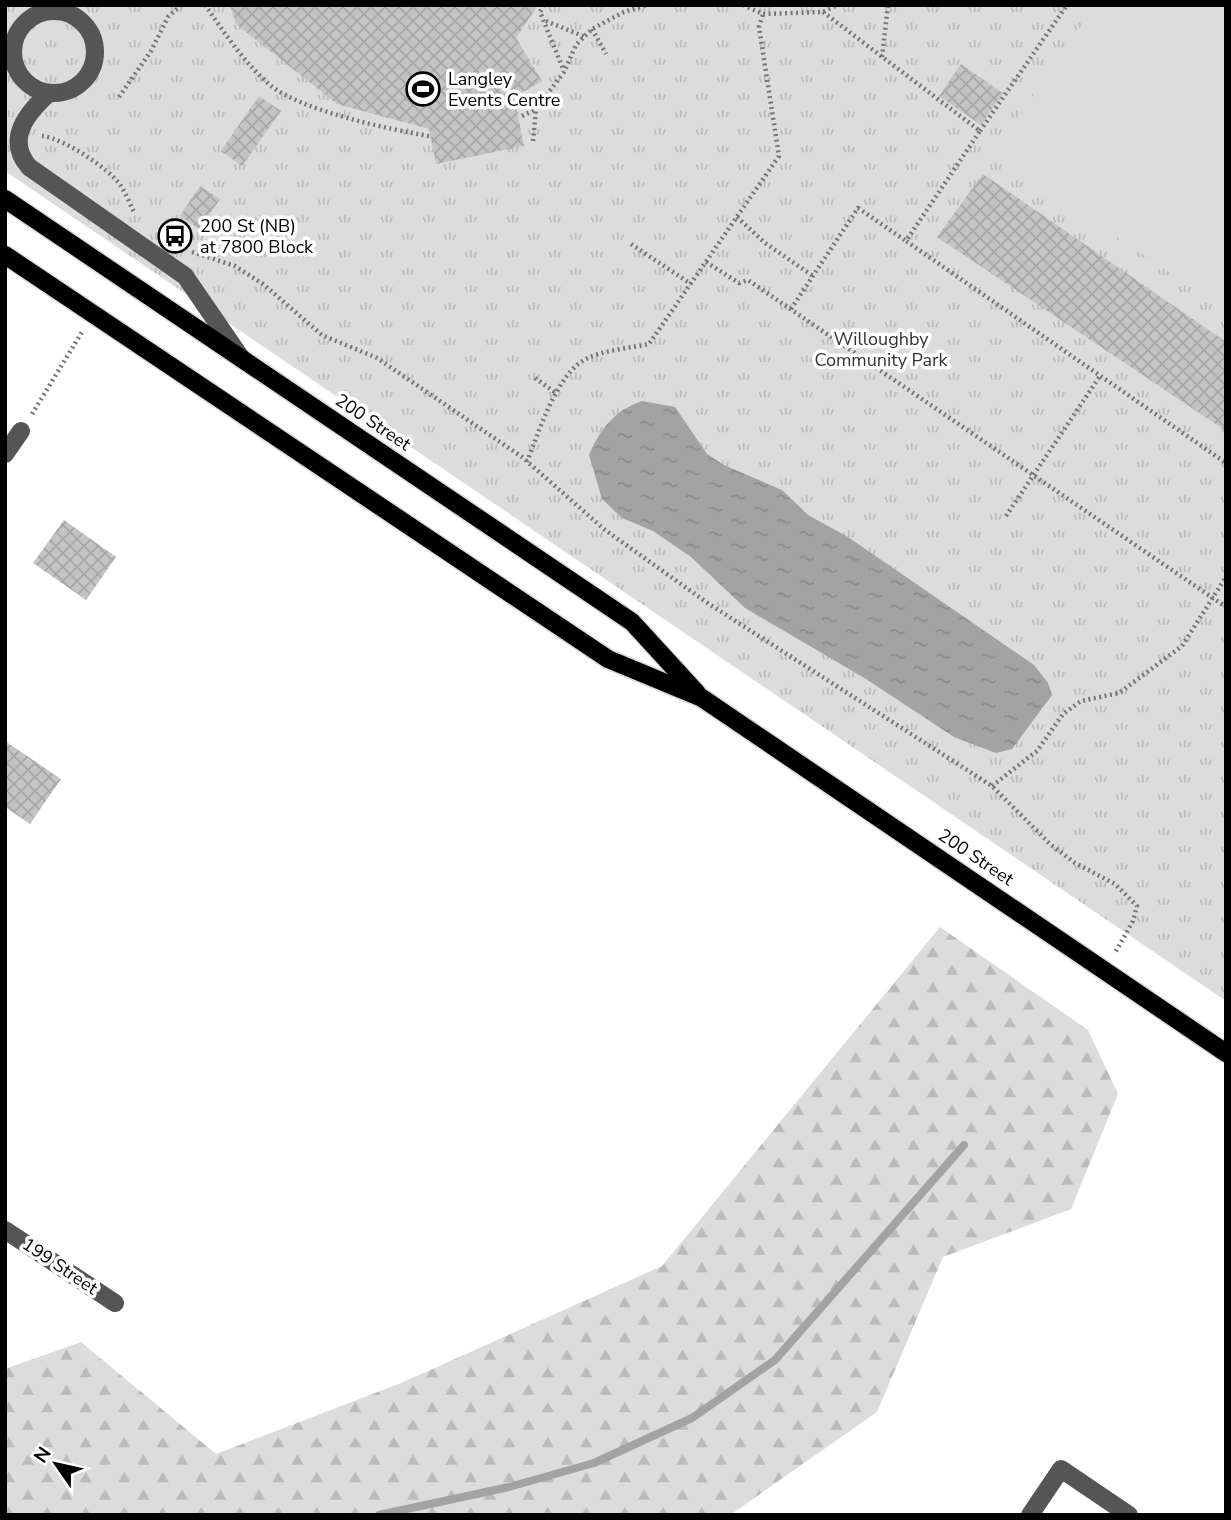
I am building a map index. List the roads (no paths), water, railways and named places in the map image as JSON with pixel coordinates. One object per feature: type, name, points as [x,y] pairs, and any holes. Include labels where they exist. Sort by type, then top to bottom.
[{"type":"main road","name":"200 Street","points":[[5,199],[632,622],[702,698]]},
{"type":"main road","name":"200 Street","points":[[5,255],[608,659],[702,698],[1106,969],[1226,1053]]},
{"type":"street","points":[[48,9],[82,14],[92,34],[94,62],[89,75],[72,90],[49,93],[30,85],[10,68],[16,39],[27,22],[48,9]]},
{"type":"street","points":[[49,93],[29,111],[19,136],[19,152],[29,167],[185,276],[242,359]]},
{"type":"street","points":[[5,454],[21,431]]},
{"type":"street","name":"199 Street","points":[[5,1230],[115,1303]]},
{"type":"street","points":[[1030,1515],[1061,1469],[1129,1515]]},
{"type":"water","points":[[642,401],[675,407],[707,454],[724,465],[782,490],[808,515],[848,537],[1034,665],[1048,683],[1052,695],[1012,749],[996,753],[954,737],[866,679],[745,608],[691,557],[653,531],[622,518],[602,499],[589,455],[609,422],[616,415]]},
{"type":"waterway","points":[[379,1515],[509,1487],[594,1463],[692,1418],[775,1360],[964,1145]]},
{"type":"place","name":"Langley Events Centre","points":[[423,89]]},
{"type":"place","name":"200 St (NB) at 7800 Block","points":[[175,236]]},
{"type":"park label","name":"Willoughby Community Park","points":[[881,349]]}]
